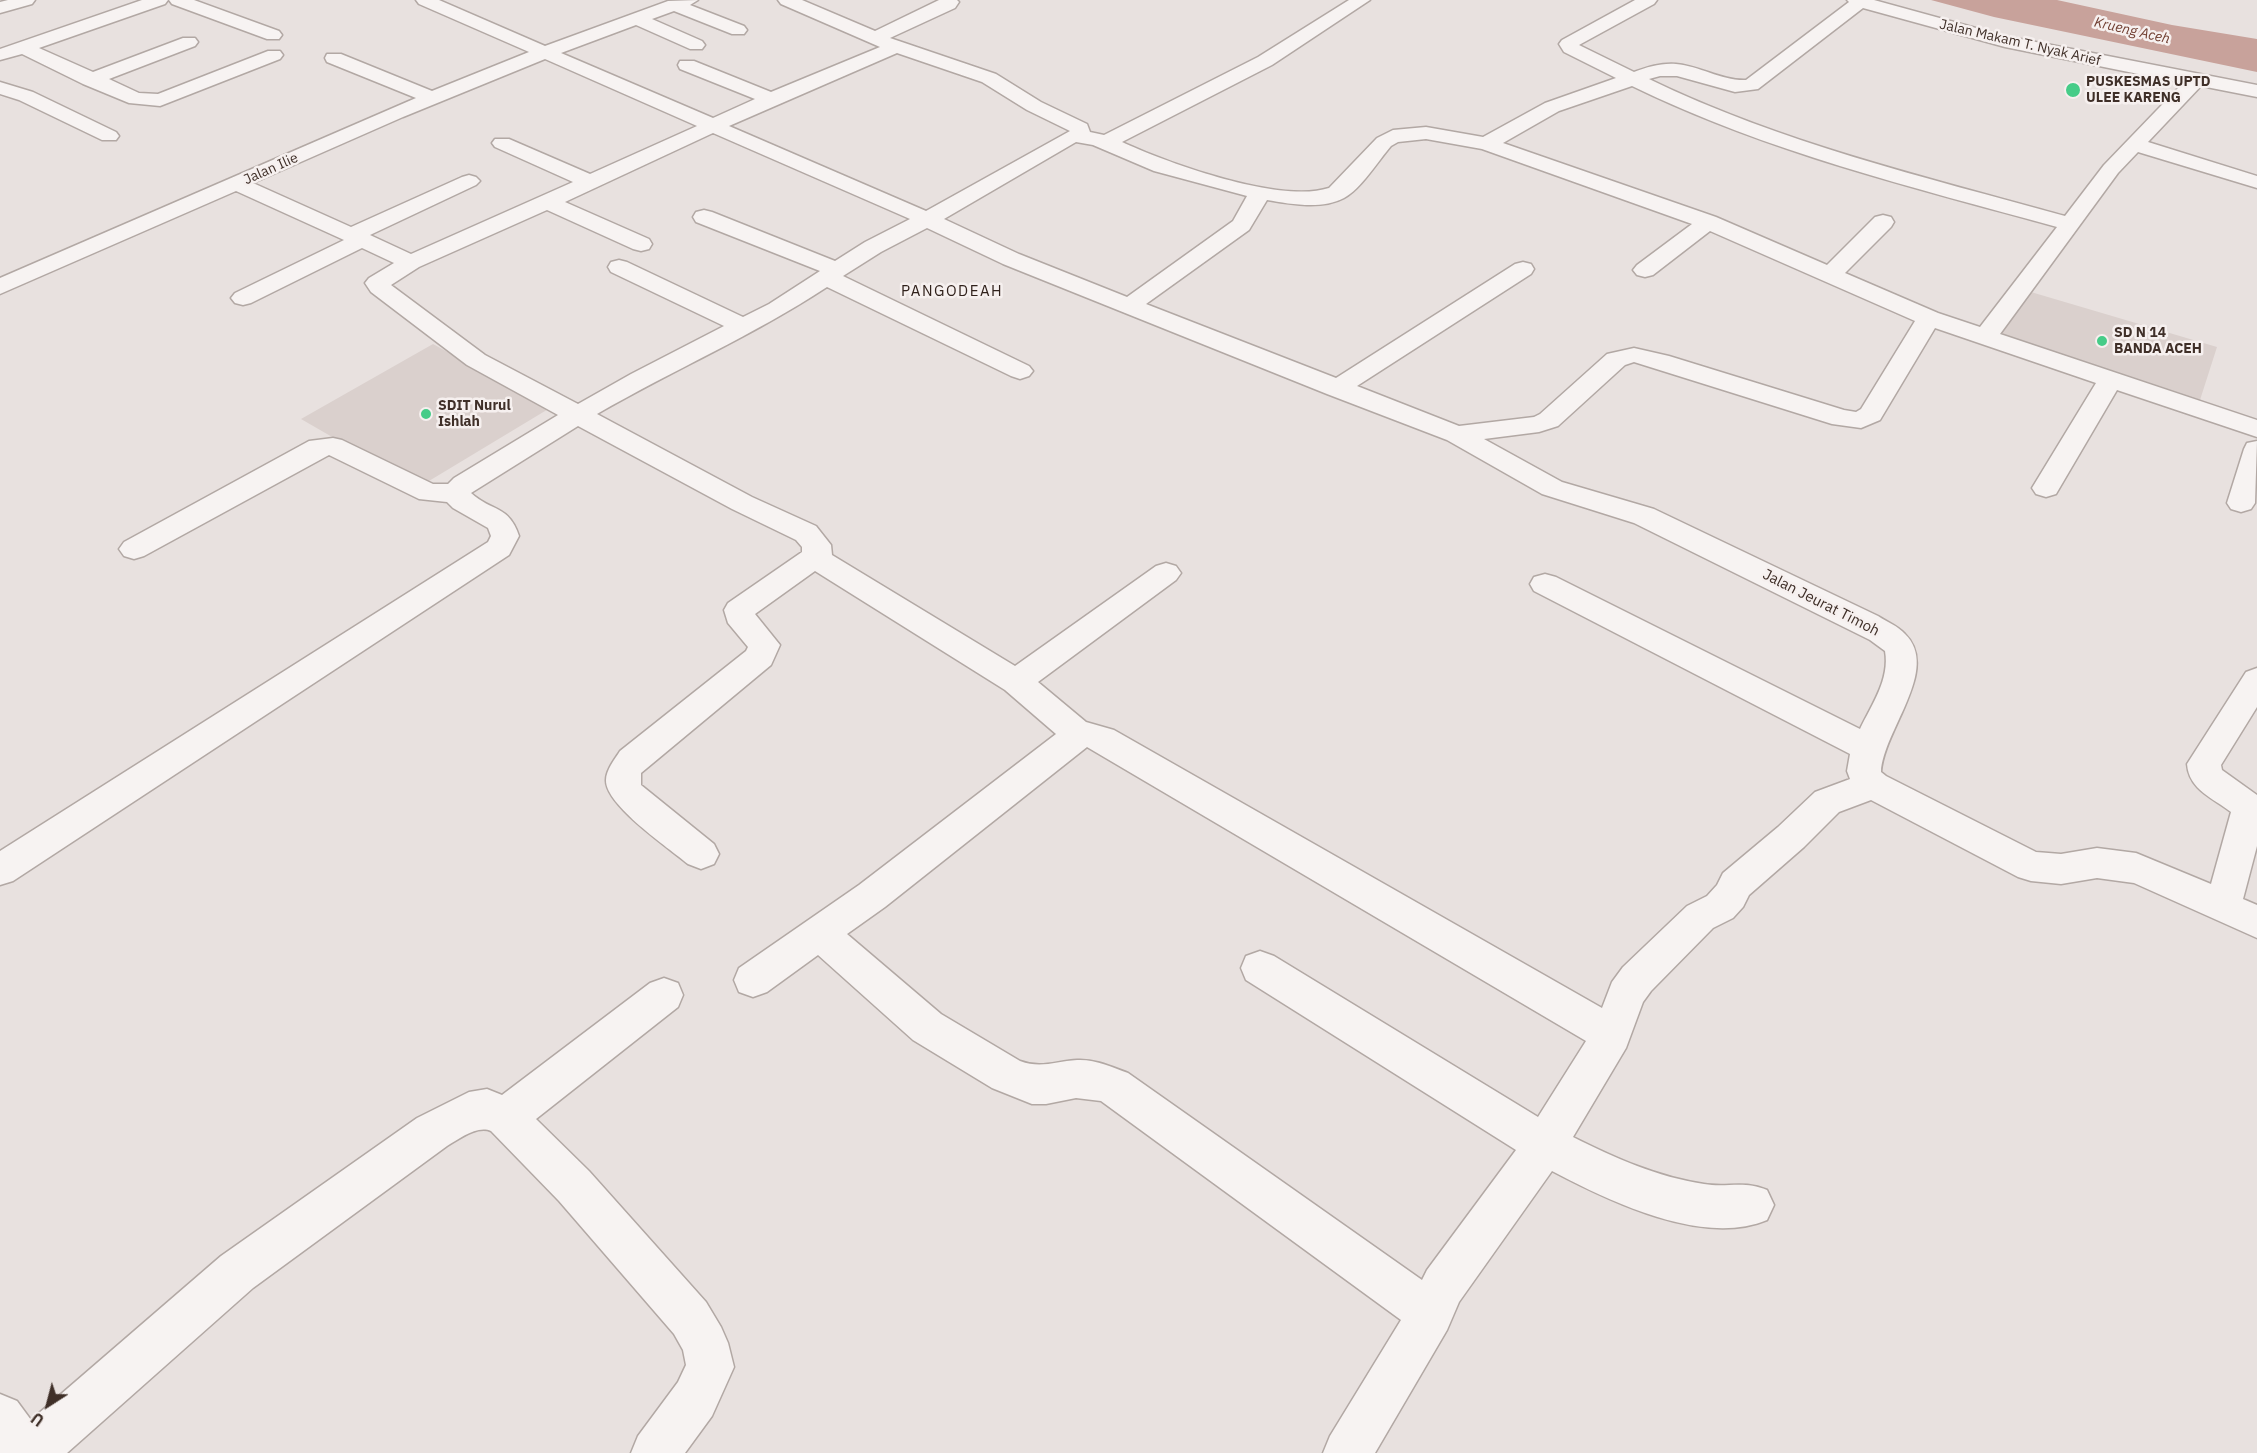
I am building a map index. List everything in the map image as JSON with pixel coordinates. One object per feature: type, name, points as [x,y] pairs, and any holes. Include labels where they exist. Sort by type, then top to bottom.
[{"type":"street","points":[[0,8],[26,0]]},
{"type":"street","points":[[0,55],[159,0]]},
{"type":"street","points":[[178,0],[273,35]]},
{"type":"street","points":[[787,0],[896,47],[989,78],[1034,106],[1073,123],[1080,128],[1081,136]]},
{"type":"street","points":[[875,38],[949,4],[948,0]]},
{"type":"street","points":[[1104,143],[1266,61],[1360,0]]},
{"type":"street","points":[[1648,0],[1568,44],[1570,48],[1632,79],[1731,123],[1778,139],[2071,224]]},
{"type":"street","name":"Jalan Jeurat Timoh","points":[[434,1],[543,53],[927,219],[1011,259],[1336,389],[1456,434],[1552,488],[1644,516],[1867,624],[1895,642],[1901,651],[1902,660],[1899,681],[1875,731],[1864,772],[1875,786]]},
{"type":"street","points":[[1486,144],[1552,107],[1658,70],[1678,70],[1735,86],[1751,85],[1859,1]]},
{"type":"street","name":"Jalan Makam T. Nyak Arief","points":[[1859,1],[1907,17],[1986,38],[2257,91]]},
{"type":"street","points":[[682,3],[738,30]]},
{"type":"street","name":"Jalan Ilie","points":[[0,287],[432,98],[543,53],[682,3]]},
{"type":"street","points":[[636,19],[696,45]]},
{"type":"street","points":[[90,80],[189,42]]},
{"type":"street","points":[[22,47],[90,80],[136,99],[160,100],[274,56]]},
{"type":"street","points":[[896,47],[711,125],[547,202],[411,262],[377,283],[379,287],[476,360],[742,503],[806,533],[816,545],[817,556],[822,562],[1016,682],[1080,735]]},
{"type":"street","points":[[334,58],[432,98]]},
{"type":"street","points":[[687,65],[771,99]]},
{"type":"street","points":[[1985,338],[2111,169],[2196,80]]},
{"type":"street","points":[[0,88],[26,96],[108,136]]},
{"type":"street","points":[[134,549],[319,447],[333,446],[429,493],[455,493],[464,484],[640,379],[777,309],[873,247],[927,219],[1072,136],[1081,136],[1104,143],[1168,171],[1260,193],[1320,197],[1336,194],[1384,142],[1393,136],[1426,133],[1486,144],[1708,222],[1929,318],[2257,429]]},
{"type":"street","points":[[501,143],[588,181]]},
{"type":"street","points":[[2135,145],[2256,182]]},
{"type":"street","points":[[243,298],[469,181]]},
{"type":"street","points":[[237,184],[411,262]]},
{"type":"street","points":[[1129,306],[1241,225],[1260,193]]},
{"type":"street","points":[[547,202],[641,244]]},
{"type":"street","points":[[704,217],[831,273],[1020,371]]},
{"type":"street","points":[[1646,270],[1708,222]]},
{"type":"street","points":[[1829,276],[1882,222]]},
{"type":"street","points":[[619,267],[743,326]]},
{"type":"street","points":[[1336,389],[1523,269]]},
{"type":"street","points":[[1456,434],[1527,426],[1549,420],[1616,359],[1634,355],[1660,361],[1841,418],[1861,420],[1871,414],[1929,318]]},
{"type":"street","points":[[2046,488],[2111,379]]},
{"type":"street","points":[[2241,502],[2257,449]]},
{"type":"street","points":[[0,870],[499,548],[505,536],[501,523],[463,502],[455,493]]},
{"type":"street","points":[[701,854],[628,794],[622,784],[623,774],[632,760],[760,657],[764,645],[739,615],[739,610],[817,556]]},
{"type":"street","points":[[1016,682],[1166,573]]},
{"type":"street","points":[[1545,584],[1870,749]]},
{"type":"street","points":[[2223,905],[2249,811],[2243,802],[2209,779],[2205,774],[2204,764],[2257,680]]},
{"type":"street","points":[[753,980],[872,896],[1044,760],[1080,735],[1093,735],[1612,1035]]},
{"type":"street","points":[[1347,1453],[1431,1314],[1443,1286],[1545,1145],[1612,1035],[1626,993],[1664,950],[1700,917],[1720,907],[1730,896],[1736,884],[1791,837],[1827,802],[1843,794],[1875,786],[2031,866],[2061,869],[2097,863],[2115,864],[2157,876],[2257,922]]},
{"type":"street","points":[[819,933],[927,1027],[1006,1075],[1032,1084],[1046,1085],[1076,1078],[1094,1080],[1114,1087],[1431,1314]]},
{"type":"street","points":[[1260,968],[1545,1145],[1607,1177],[1665,1197],[1706,1206],[1752,1205]]},
{"type":"street","points":[[506,1117],[664,995]]},
{"type":"street","points":[[0,1418],[28,1453],[237,1272],[432,1132],[469,1112],[487,1109],[506,1117],[582,1195],[690,1318],[705,1343],[711,1367],[694,1399],[655,1453]]},
{"type":"shaded area","name":"SD N 14 BANDA ACEH","points":[[2014,287],[2217,347],[2200,400],[1989,335]]},
{"type":"shaded area","name":"SDIT Nurul Ishlah","points":[[433,344],[550,408],[419,487],[301,419]]},
{"type":"water","name":"Krueng Aceh","points":[[1931,0],[2057,0],[2172,25],[2257,39],[2257,72],[1994,17]]},
{"type":"place","name":"PUSKESMAS UPTD ULEE KARENG","points":[[2073,90]]},
{"type":"place","name":"SD N 14 BANDA ACEH","points":[[2102,341]]},
{"type":"place","name":"SDIT Nurul Ishlah","points":[[426,414]]},
{"type":"district","name":"PANGODEAH","points":[[952,292]]}]
